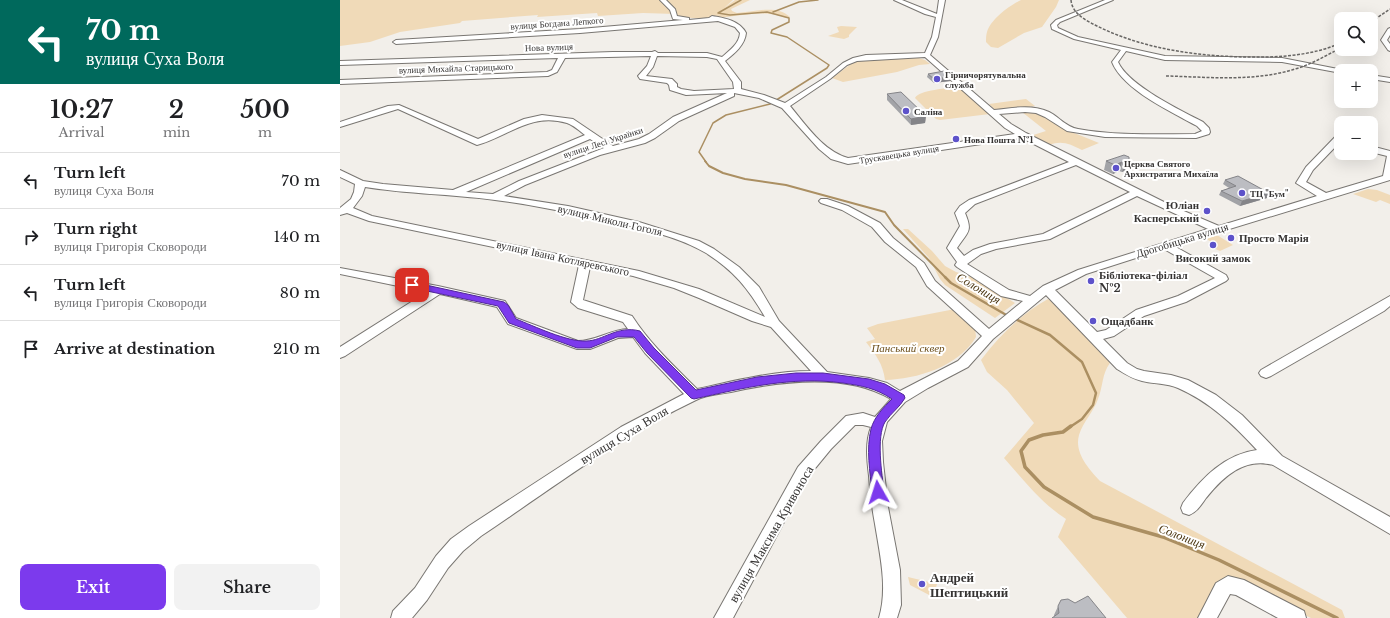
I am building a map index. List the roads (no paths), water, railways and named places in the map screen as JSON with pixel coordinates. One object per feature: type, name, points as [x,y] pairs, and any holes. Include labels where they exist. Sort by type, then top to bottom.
[{"type":"street","points":[[662,0],[673,10],[675,18],[720,19],[731,22],[743,32],[743,40],[721,61],[737,82],[738,91]]},
{"type":"street","points":[[897,0],[939,16]]},
{"type":"street","points":[[927,55],[935,37],[942,0]]},
{"type":"street","points":[[1110,0],[1068,17],[1054,25],[1056,29],[1076,38],[1124,50],[1176,59],[1286,61],[1334,70]]},
{"type":"street","name":"вулиця Богдана Лепкого","points":[[396,42],[580,31],[720,19]]},
{"type":"street","points":[[1390,30],[1384,40],[1390,49]]},
{"type":"street","points":[[993,112],[1032,109],[1045,113],[1063,127],[1068,129],[1099,134],[1196,136],[1206,132],[1200,124],[1137,87],[1119,70],[1115,65],[1115,62],[1124,50]]},
{"type":"street","points":[[655,53],[650,67],[642,78],[669,81],[673,84],[672,88],[681,92],[738,91],[782,104],[828,78],[845,64],[855,59],[880,56],[927,55],[993,112],[1023,135],[1137,192],[1218,229]]},
{"type":"street","name":"Нова вулиця","points":[[340,63],[655,53],[714,55],[719,57],[721,61]]},
{"type":"street","name":"вулиця Михайла Старицького","points":[[340,82],[548,74],[556,71],[562,56]]},
{"type":"street","points":[[1378,78],[1390,80]]},
{"type":"street","name":"вулиця Лесі Українки","points":[[494,197],[556,168],[597,152],[642,141],[652,136],[676,119],[738,91]]},
{"type":"street","name":"Трускавецька вулиця","points":[[782,104],[828,152],[834,157],[848,161],[1023,135]]},
{"type":"street","points":[[340,125],[391,108],[400,107],[473,141],[487,139],[527,120],[538,117],[570,121],[611,149]]},
{"type":"street","points":[[454,194],[590,136]]},
{"type":"street","points":[[1326,197],[1301,183],[1309,169],[1334,143]]},
{"type":"street","points":[[1378,152],[1390,158],[1388,177]]},
{"type":"street","points":[[1028,304],[1005,293],[962,265],[963,262],[952,248],[965,226],[960,213],[963,208],[972,202],[1076,162]]},
{"type":"street","name":"вулиця Миколи Гоголя","points":[[341,176],[360,183],[415,191],[494,197],[568,210],[639,225],[695,242],[710,250],[735,269],[755,290],[774,324],[823,376]]},
{"type":"street","name":"Дрогобицька вулиця","points":[[879,424],[889,409],[900,398],[923,384],[963,364],[989,336],[1047,289],[1082,272],[1388,177]]},
{"type":"street","points":[[343,210],[356,199],[360,183]]},
{"type":"street","points":[[963,262],[978,252],[994,246],[1046,237],[1137,192]]},
{"type":"street","points":[[824,201],[845,208],[876,225],[897,247],[911,256],[920,265],[930,283],[989,336]]},
{"type":"street","name":"вулиця Івана Котляревського","points":[[343,210],[369,218],[635,274],[676,285],[704,295],[758,321],[774,324]]},
{"type":"street","points":[[1095,337],[1110,333],[1140,313],[1182,299],[1222,279],[1220,274],[1204,267],[1165,245]]},
{"type":"street","points":[[585,263],[577,302],[582,305],[628,319],[636,333],[650,350],[694,395]]},
{"type":"street","points":[[340,271],[501,304],[505,307],[509,318],[512,321],[577,345],[590,345],[616,334],[636,333]]},
{"type":"street","points":[[1047,289],[1122,366],[1142,376],[1171,380],[1183,384],[1211,399],[1237,419],[1277,460],[1390,526]]},
{"type":"street","points":[[340,353],[438,290]]},
{"type":"street","points":[[1266,373],[1380,308],[1390,300]]},
{"type":"street","name":"вулиця Суха Воля","points":[[400,618],[421,594],[442,562],[457,545],[475,531],[626,431],[694,395],[757,381],[796,376],[823,376],[869,383],[882,387],[900,398]]},
{"type":"street","name":"вулиця Максима Кривоноса","points":[[723,618],[803,472],[826,445],[851,420],[863,419],[879,424]]},
{"type":"street","points":[[879,424],[876,435],[875,462],[880,507],[891,570],[892,605],[888,618]]},
{"type":"street","points":[[1189,508],[1202,491],[1226,470],[1242,460],[1256,456],[1277,460]]},
{"type":"street","points":[[1208,618],[1222,589],[1228,585],[1238,586],[1297,618]]},
{"type":"waterway","name":"Солониця","points":[[706,162],[699,152],[713,123],[726,115],[770,104],[827,68],[829,65],[787,37],[771,33],[772,30],[789,22],[789,18],[767,12],[730,15],[718,13],[741,0]]},
{"type":"waterway","points":[[773,12],[799,2],[818,0]]},
{"type":"waterway","name":"Солониця","points":[[705,161],[709,166],[723,173],[745,179],[786,185],[885,212],[894,225],[946,278]]},
{"type":"waterway","name":"Солониця","points":[[946,278],[951,283],[1008,316]]},
{"type":"waterway","name":"Солониця","points":[[1015,319],[1050,335],[1082,362],[1096,393],[1093,405],[1082,419],[1070,427]]},
{"type":"waterway","name":"Солониця","points":[[1071,426],[1063,432],[1043,435],[1029,440],[1021,451],[1025,467],[1044,487],[1093,517],[1163,537],[1219,560],[1337,618]]},
{"type":"railway","points":[[1071,0],[1076,12],[1095,25],[1136,42],[1180,52],[1225,56],[1270,57],[1306,53],[1334,45]]},
{"type":"railway","points":[[1378,17],[1390,9]]},
{"type":"railway","points":[[1166,76],[1215,78],[1264,76],[1301,67],[1334,52]]},
{"type":"place","name":"Гірничорятувальна служба","points":[[937,79]]},
{"type":"place","name":"Саліна","points":[[906,111]]},
{"type":"place","name":"Нова Пошта №1","points":[[956,139]]},
{"type":"place","name":"Церква Святого Архистратига Михаїла","points":[[1116,168]]},
{"type":"place","name":"ТЦ \"Бум\"","points":[[1242,193]]},
{"type":"place","name":"Юліан Касперський","points":[[1207,211]]},
{"type":"place","name":"Просто Марія","points":[[1231,238]]},
{"type":"place","name":"Високий замок","points":[[1213,245]]},
{"type":"place","name":"Бібліотека-філіал №2","points":[[1091,281]]},
{"type":"place","name":"Ощадбанк","points":[[1093,321]]},
{"type":"place","name":"Андрей Шептицький","points":[[922,584]]},
{"type":"park label","name":"Панський сквер","points":[[908,348]]}]
